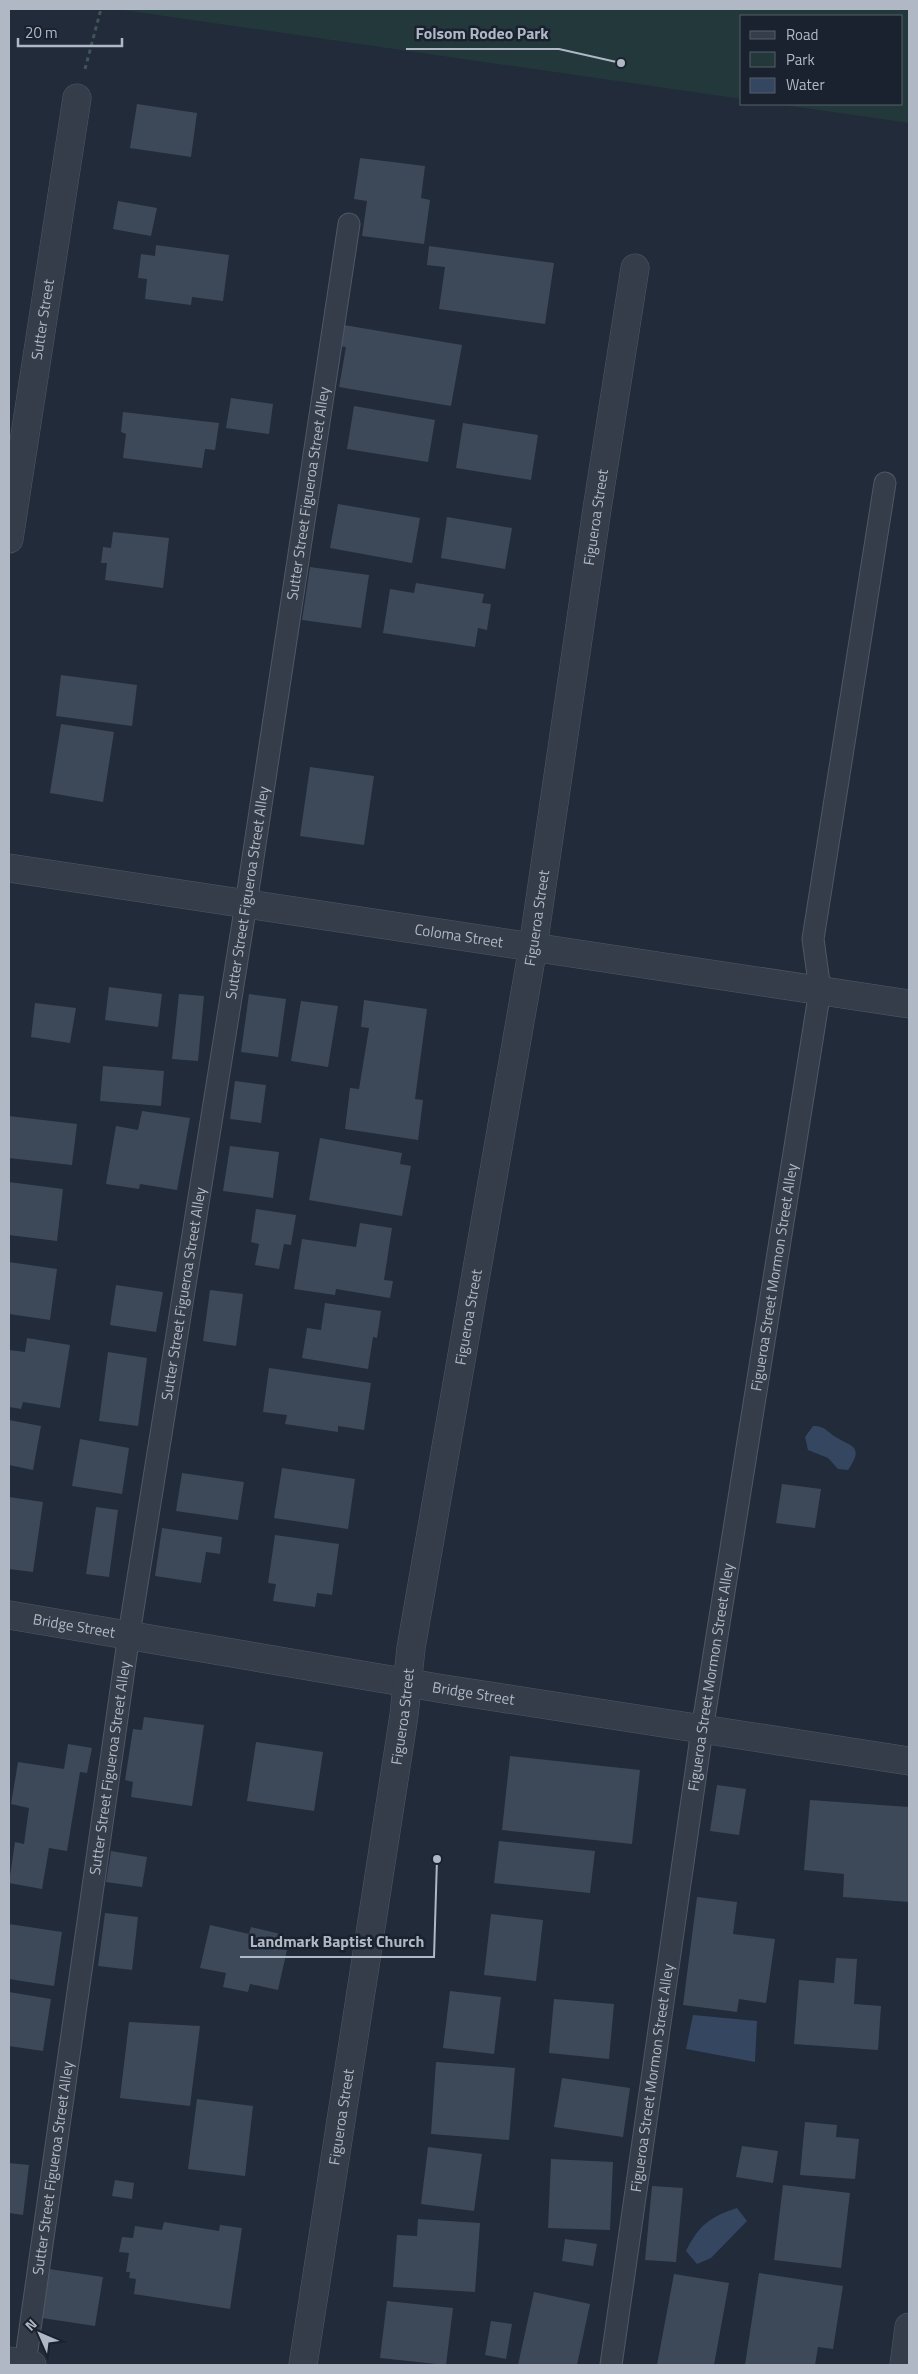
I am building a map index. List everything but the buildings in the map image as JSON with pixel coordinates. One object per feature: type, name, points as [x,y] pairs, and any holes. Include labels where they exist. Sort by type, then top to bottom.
[{"type":"street","name":"Sutter Street","points":[[9,539],[77,98]]},
{"type":"street","name":"Figueroa Street","points":[[302,2365],[409,1682],[413,1639],[533,947],[597,510],[636,268]]},
{"type":"street","name":"Coloma Street","points":[[9,868],[909,1004]]},
{"type":"street","name":"Bridge Street","points":[[9,1616],[129,1634],[702,1730],[909,1761]]},
{"type":"street","points":[[904,2365],[909,2327]]},
{"type":"lane","name":"Sutter Street Figueroa Street Alley","points":[[23,2364],[129,1634],[246,904],[349,224]]},
{"type":"lane","name":"Figueroa Street Mormon Street Alley","points":[[611,2365],[702,1730],[820,990],[813,939],[886,483]]},
{"type":"path","points":[[77,98],[101,9]]},
{"type":"green space","points":[[116,9],[909,9],[909,123],[784,105],[903,105],[903,15],[740,15],[740,99]]},
{"type":"water","points":[[813,1426],[822,1427],[854,1448],[856,1451],[855,1456],[848,1470],[838,1469],[828,1458],[808,1450],[805,1437]]},
{"type":"water","points":[[693,2015],[757,2021],[755,2062],[686,2049]]},
{"type":"water","points":[[737,2208],[747,2221],[711,2258],[697,2264],[686,2251],[701,2228],[719,2215]]},
{"type":"place","name":"Folsom Rodeo Park","points":[[621,63]]},
{"type":"place","name":"Landmark Baptist Church","points":[[437,1859]]}]
